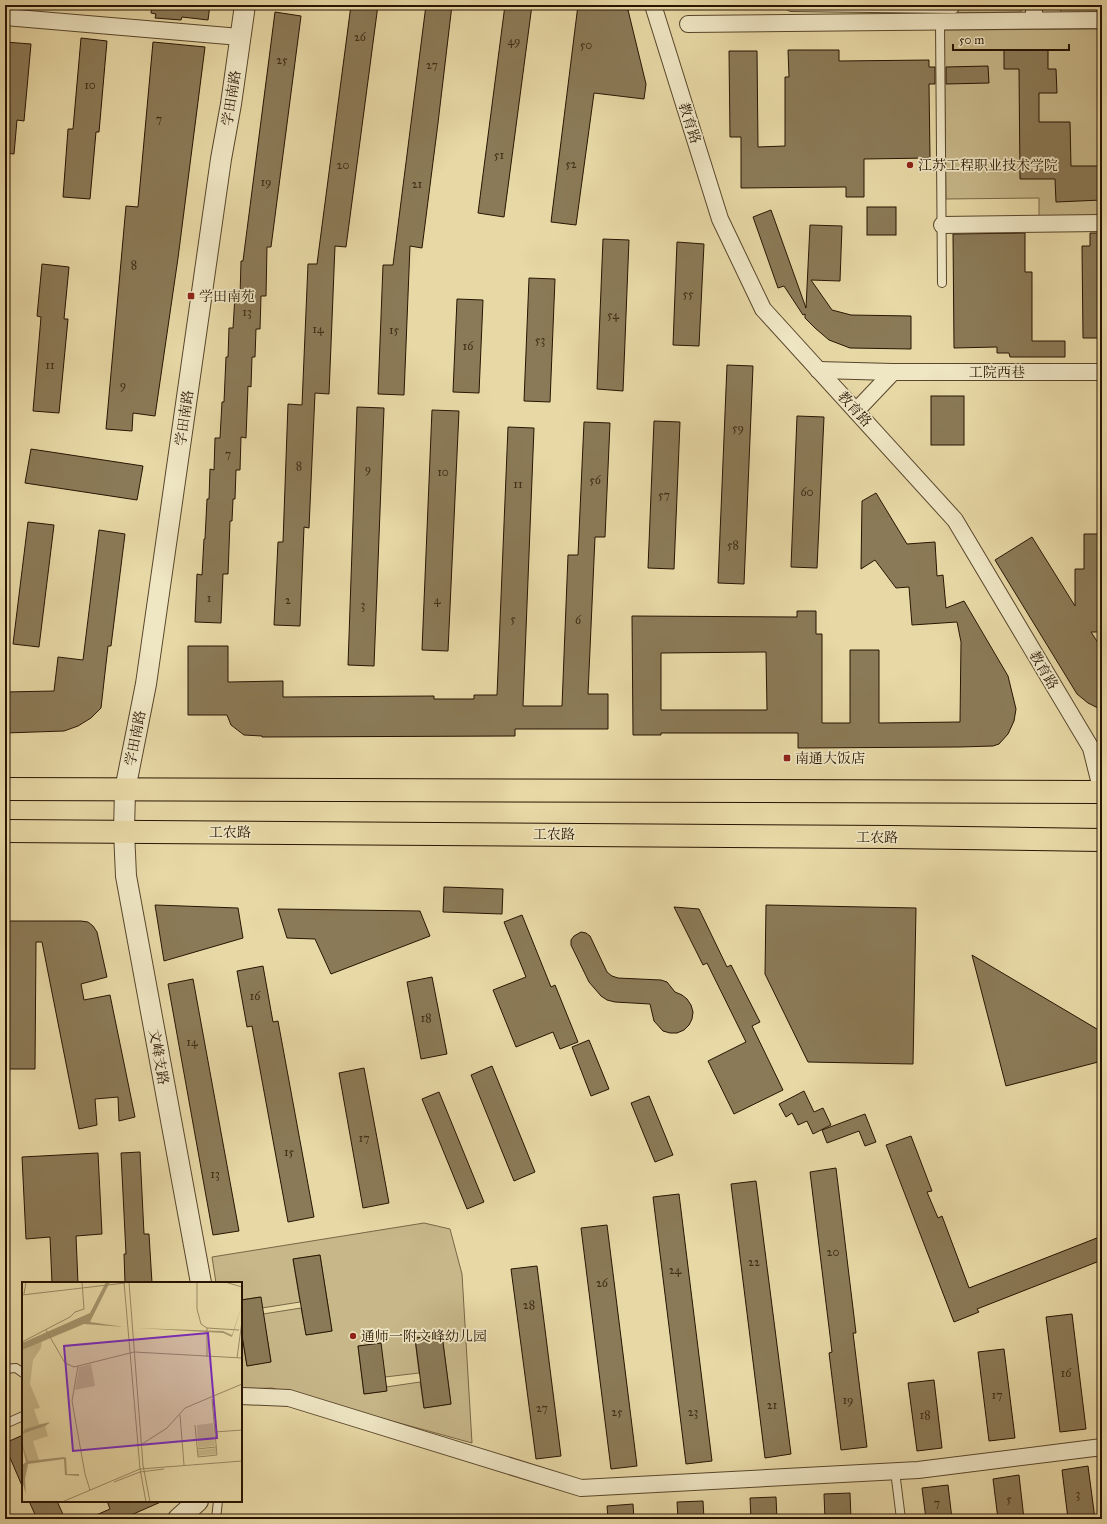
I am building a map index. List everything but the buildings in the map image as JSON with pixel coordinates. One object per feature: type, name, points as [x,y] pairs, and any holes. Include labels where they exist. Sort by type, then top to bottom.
[{"type":"main road","points":[[5,789],[1102,792]]},
{"type":"main road","name":"工农路","points":[[5,831],[1102,840]]},
{"type":"street","name":"学田南路","points":[[124,831],[125,790],[146,684],[220,159],[231,104],[245,5]]},
{"type":"street","name":"教育路","points":[[653,5],[720,219],[763,309],[955,520],[1091,748],[1102,792]]},
{"type":"street","points":[[688,24],[791,12],[940,21],[1034,13],[1102,20]]},
{"type":"street","points":[[5,18],[240,37]]},
{"type":"street","points":[[942,224],[1102,222]]},
{"type":"street","name":"工院西巷","points":[[818,370],[893,372],[1102,372]]},
{"type":"street","points":[[856,411],[893,372]]},
{"type":"street","name":"文峰支路","points":[[124,831],[126,876],[201,1282]]},
{"type":"street","points":[[242,1396],[289,1398],[581,1488],[918,1470],[1102,1447]]},
{"type":"street","points":[[178,1519],[197,1502]]},
{"type":"lane","points":[[791,12],[954,9],[954,5]]},
{"type":"lane","points":[[940,21],[942,283]]},
{"type":"lane","points":[[5,1368],[16,1368],[22,1371]]},
{"type":"lane","points":[[5,1424],[22,1416]]},
{"type":"lane","points":[[895,1471],[901,1519]]},
{"type":"lane","points":[[216,1519],[218,1502]]},
{"type":"shaded area","points":[[958,5],[1021,6],[1021,12],[958,13]]},
{"type":"shaded area","points":[[1061,5],[1102,5],[1102,19],[1060,19]]},
{"type":"shaded area","points":[[1102,29],[1102,217],[1039,217],[1039,198],[946,199],[944,30]]},
{"type":"shaded area","name":"通师一附文峰幼儿园","points":[[424,1223],[450,1229],[462,1274],[472,1443],[272,1388],[242,1389],[242,1335],[247,1366],[271,1361],[263,1314],[301,1308],[306,1335],[332,1331],[320,1255],[293,1259],[300,1302],[262,1308],[260,1297],[242,1300],[242,1282],[216,1282],[212,1257]],"holes":[[[442,1335],[451,1404],[424,1408],[420,1382],[386,1387],[386,1391],[364,1394],[358,1346],[385,1377],[419,1373],[415,1339]]]},
{"type":"place","name":"江苏工程职业技术学院","points":[[910,165]]},
{"type":"place","name":"学田南苑","points":[[191,296]]},
{"type":"place","name":"南通大饭店","points":[[787,758]]},
{"type":"place","name":"通师一附文峰幼儿园","points":[[353,1336]]}]
